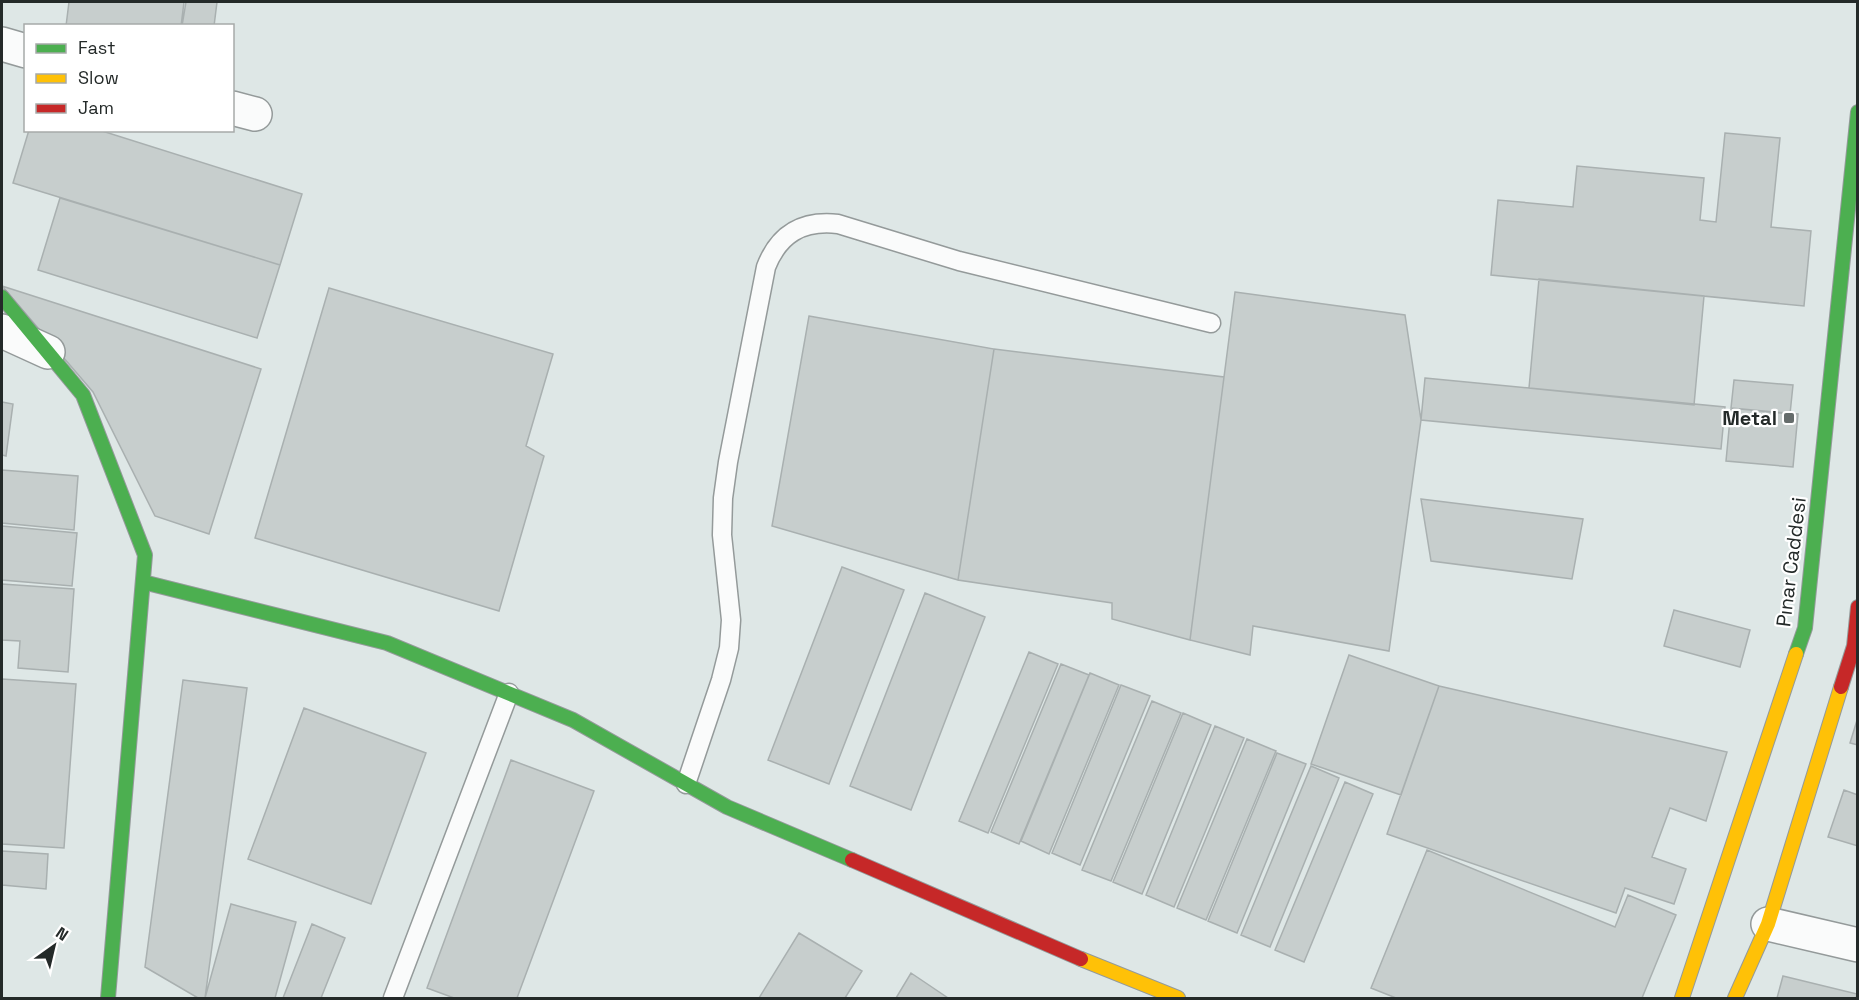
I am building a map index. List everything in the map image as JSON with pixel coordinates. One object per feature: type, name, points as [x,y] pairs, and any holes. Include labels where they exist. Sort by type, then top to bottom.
[{"type":"street","points":[[2,44],[24,50]]},
{"type":"street","name":"Pınar Caddesi","points":[[1682,999],[1805,628],[1857,112]]},
{"type":"street","points":[[2,297],[83,395],[145,555],[108,999]]},
{"type":"street","points":[[2,330],[48,352]]},
{"type":"street","points":[[143,582],[387,644],[509,693],[573,720],[727,807],[1178,999]]},
{"type":"street","points":[[1735,999],[1768,924],[1854,646],[1857,608]]},
{"type":"street","points":[[1768,924],[1857,945]]},
{"type":"lane","points":[[686,784],[721,680],[729,648],[731,620],[722,535],[723,498],[728,462],[766,267],[775,249],[790,234],[813,224],[838,224],[959,261],[1211,323]]},
{"type":"lane","points":[[393,999],[509,693]]},
{"type":"building","points":[[69,2],[184,2],[181,24],[66,24]]},
{"type":"building","points":[[186,2],[217,2],[214,24],[182,24]]},
{"type":"building","points":[[28,132],[105,132],[302,194],[280,265],[13,183]]},
{"type":"building","points":[[1725,133],[1780,138],[1771,227],[1811,231],[1804,306],[1491,275],[1498,200],[1573,207],[1577,166],[1704,178],[1700,220],[1716,222]]},
{"type":"building","points":[[60,198],[280,265],[257,338],[38,270]]},
{"type":"building","points":[[1539,279],[1704,296],[1694,405],[1529,388]]},
{"type":"building","points":[[2,286],[261,369],[209,534],[155,516],[93,392]]},
{"type":"building","points":[[329,288],[553,354],[526,446],[544,456],[499,611],[255,538]]},
{"type":"building","points":[[1235,292],[1405,315],[1421,420],[1389,651],[1253,626],[1250,655],[1190,640]]},
{"type":"building","points":[[809,316],[994,349],[958,580],[772,526]]},
{"type":"building","points":[[994,349],[1224,377],[1190,640],[1112,619],[1112,603],[958,580]]},
{"type":"building","points":[[1425,378],[1725,407],[1721,449],[1421,420]]},
{"type":"building","points":[[1734,380],[1793,385],[1790,414],[1731,408]]},
{"type":"building","points":[[2,402],[13,404],[6,456],[2,455]]},
{"type":"building","points":[[1731,408],[1798,414],[1793,467],[1726,461]]},
{"type":"building","points":[[2,470],[78,476],[74,530],[2,523]]},
{"type":"building","points":[[1421,499],[1583,519],[1572,579],[1431,561]]},
{"type":"building","points":[[2,526],[77,533],[72,586],[2,580]]},
{"type":"building","points":[[842,567],[904,590],[829,784],[768,760]]},
{"type":"building","points":[[2,584],[74,589],[68,672],[18,668],[20,641],[2,640]]},
{"type":"building","points":[[925,593],[985,617],[911,810],[850,786]]},
{"type":"building","points":[[1674,610],[1750,630],[1740,667],[1664,646]]},
{"type":"building","points":[[1029,652],[1058,664],[988,833],[959,821]]},
{"type":"building","points":[[1349,655],[1439,686],[1401,795],[1311,764]]},
{"type":"building","points":[[1061,664],[1089,675],[1019,844],[991,832]]},
{"type":"building","points":[[1090,673],[1119,685],[1049,854],[1021,841]]},
{"type":"building","points":[[2,679],[76,684],[64,848],[2,844]]},
{"type":"building","points":[[183,680],[247,688],[205,998],[198,998],[145,967]]},
{"type":"building","points":[[1121,685],[1150,696],[1080,865],[1052,853]]},
{"type":"building","points":[[1439,686],[1727,752],[1706,821],[1670,808],[1652,857],[1686,869],[1674,904],[1625,888],[1616,913],[1387,834]]},
{"type":"building","points":[[1152,701],[1181,713],[1111,881],[1082,870]]},
{"type":"building","points":[[304,708],[426,753],[371,904],[248,859]]},
{"type":"building","points":[[1183,713],[1211,725],[1142,894],[1113,882]]},
{"type":"building","points":[[1858,717],[1858,745],[1850,743]]},
{"type":"building","points":[[1215,726],[1244,738],[1174,907],[1146,895]]},
{"type":"building","points":[[1247,739],[1276,751],[1206,920],[1177,908]]},
{"type":"building","points":[[1277,753],[1306,764],[1237,933],[1208,921]]},
{"type":"building","points":[[511,760],[594,791],[517,998],[454,998],[427,988]]},
{"type":"building","points":[[1311,766],[1339,778],[1270,947],[1241,935]]},
{"type":"building","points":[[1345,782],[1373,794],[1304,962],[1275,950]]},
{"type":"building","points":[[1844,790],[1858,795],[1858,846],[1828,837]]},
{"type":"building","points":[[1427,850],[1615,927],[1628,895],[1676,915],[1642,998],[1396,998],[1371,988]]},
{"type":"building","points":[[2,851],[48,854],[46,889],[2,885]]},
{"type":"building","points":[[231,904],[296,922],[275,998],[205,998]]},
{"type":"building","points":[[312,924],[345,938],[321,998],[283,998]]},
{"type":"building","points":[[799,933],[862,971],[845,998],[759,998]]},
{"type":"building","points":[[911,973],[948,998],[896,998]]},
{"type":"building","points":[[1783,976],[1857,994],[1856,998],[1777,998]]},
{"type":"traffic: fast","points":[[1796,654],[1805,628],[1858,112]]},
{"type":"traffic: fast","points":[[2,297],[83,395],[145,555],[108,998]]},
{"type":"traffic: fast","points":[[143,582],[387,643],[573,720],[727,807],[852,860]]},
{"type":"traffic: slow","points":[[1682,998],[1796,654]]},
{"type":"traffic: slow","points":[[1735,998],[1768,924],[1841,687]]},
{"type":"traffic: slow","points":[[1081,959],[1178,998]]},
{"type":"traffic: jam","points":[[1841,687],[1854,646],[1858,607]]},
{"type":"traffic: jam","points":[[852,860],[1081,959]]},
{"type":"place","name":"Metal","points":[[1789,418]]}]
